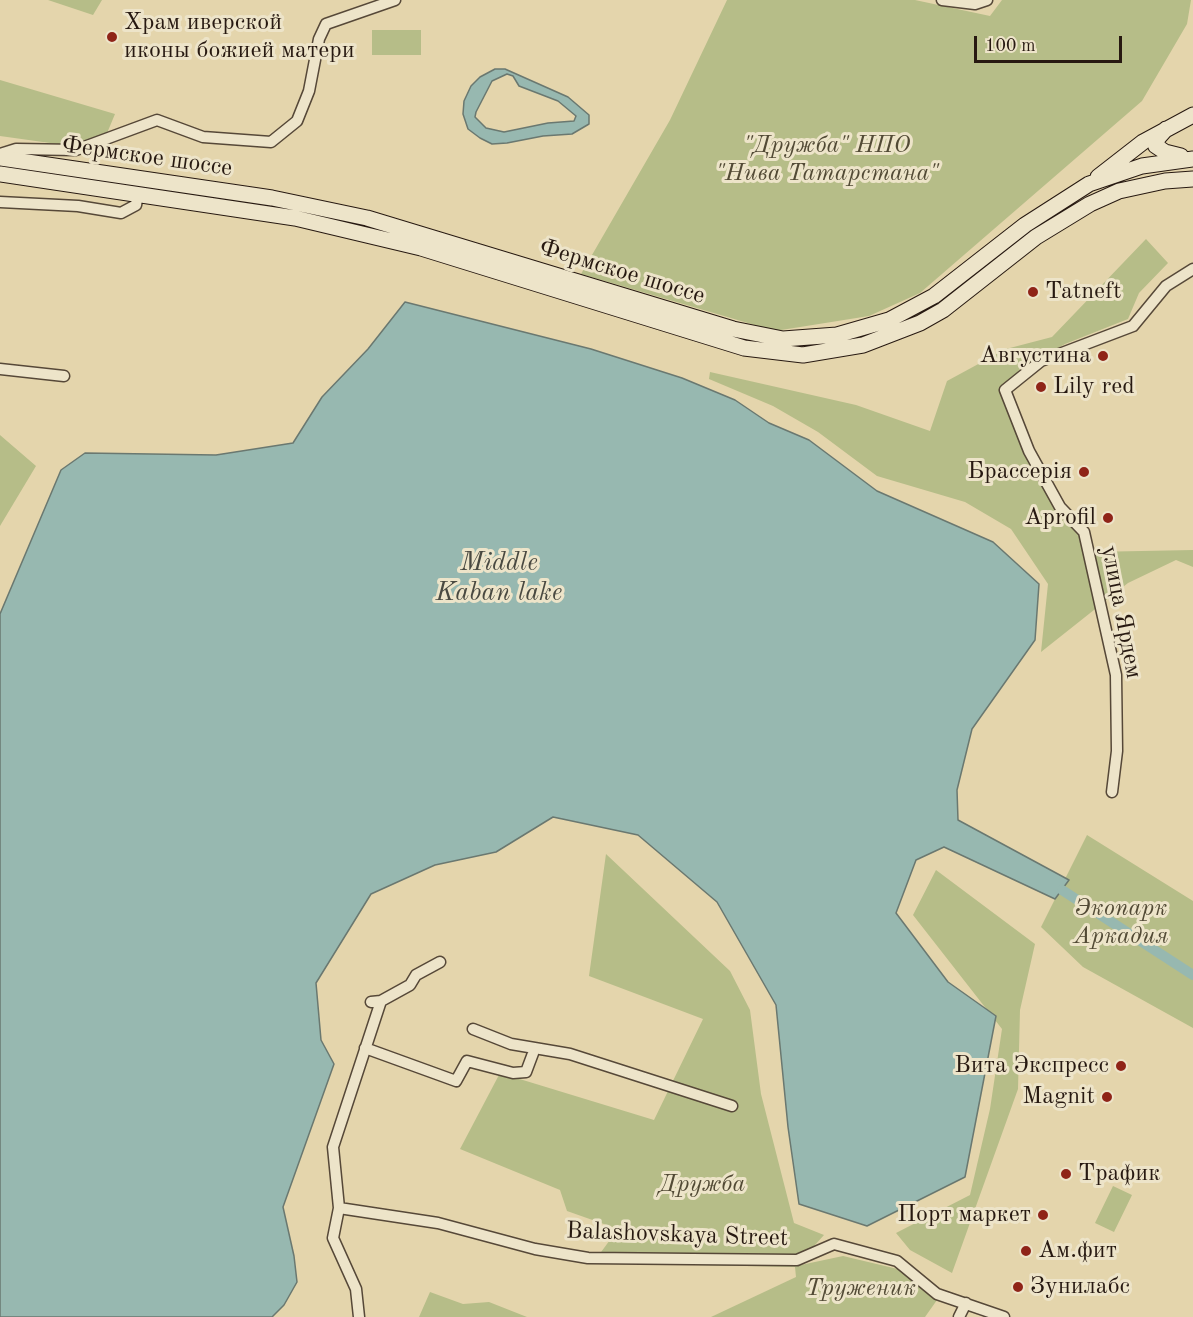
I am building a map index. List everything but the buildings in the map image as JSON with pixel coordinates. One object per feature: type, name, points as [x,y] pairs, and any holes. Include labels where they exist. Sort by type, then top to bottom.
[{"type":"main road","points":[[1089,184],[1123,156],[1193,115]]},
{"type":"main road","name":"Фермское шоссе","points":[[1166,129],[1158,138],[1156,146],[1159,149],[1192,159]]},
{"type":"main road","name":"Фермское шоссе","points":[[0,156],[272,198],[367,218],[733,329],[783,339],[837,335],[889,320],[934,296],[1024,225],[1089,184],[1142,166],[1192,159]]},
{"type":"main road","name":"Фермское шоссе","points":[[0,174],[295,218],[421,248],[744,348],[803,355],[863,345],[920,323],[943,310],[1036,237],[1110,195],[1139,185],[1193,179]]},
{"type":"street","points":[[0,156],[16,149],[76,150],[157,120],[203,137],[271,142],[297,122],[309,91],[319,39],[326,24],[395,0]]},
{"type":"street","points":[[942,0],[975,4],[987,0]]},
{"type":"street","points":[[0,202],[78,206],[121,213],[136,204],[138,194]]},
{"type":"street","name":"улица Ярдем","points":[[1112,792],[1117,751],[1116,675],[1084,532],[1060,507],[1029,451],[1005,390],[1041,361],[1133,326],[1166,286],[1193,269]]},
{"type":"street","points":[[0,369],[64,376]]},
{"type":"street","points":[[359,1317],[356,1289],[333,1238],[339,1208],[333,1147],[365,1048],[376,1001],[410,986],[416,975],[440,962]]},
{"type":"street","points":[[473,1029],[512,1044],[570,1054],[732,1106]]},
{"type":"street","points":[[365,1048],[456,1081],[467,1061],[513,1072],[526,1072],[534,1048]]},
{"type":"street","name":"Balashovskaya Street","points":[[339,1208],[438,1223],[535,1249],[588,1258],[797,1260],[834,1244],[897,1261],[937,1294],[1004,1317]]},
{"type":"street","points":[[959,1317],[966,1303]]},
{"type":"green space","points":[[48,0],[102,0],[93,15]]},
{"type":"green space","name":"\"Дружба\" НПО \"Нива Татарстана\"","points":[[727,0],[915,0],[990,16],[1002,0],[1191,0],[1187,24],[1142,101],[920,293],[869,316],[775,331],[581,274],[670,120]]},
{"type":"green space","points":[[372,30],[421,30],[421,55],[372,55]]},
{"type":"green space","points":[[0,80],[115,114],[100,150],[0,136]]},
{"type":"green space","points":[[1146,239],[1168,263],[1139,293],[1128,319],[1065,344],[1019,370],[1005,405],[1034,476],[1088,528],[1090,552],[1193,550],[1193,567],[1176,560],[1128,583],[1041,652],[1048,584],[1011,529],[965,502],[877,476],[818,432],[773,406],[709,379],[710,372],[856,405],[930,431],[947,381],[1006,349],[1052,337]]},
{"type":"green space","points":[[0,435],[36,466],[0,526]]},
{"type":"green space","name":"Экопарк Аркадия","points":[[1087,835],[1193,901],[1193,1028],[1083,967],[1041,927]]},
{"type":"green space","name":"Дружба","points":[[606,854],[730,971],[750,1010],[761,1094],[794,1223],[824,1235],[796,1266],[843,1256],[906,1271],[937,1300],[925,1317],[711,1317],[796,1277],[795,1267],[593,1263],[618,1229],[567,1211],[560,1190],[460,1149],[500,1073],[654,1120],[703,1019],[589,976]]},
{"type":"green space","points":[[936,870],[1035,944],[1020,1010],[1018,1089],[952,1273],[910,1250],[896,1233],[970,1195],[990,1109],[1002,1029],[913,915]]},
{"type":"green space","points":[[1113,1186],[1132,1195],[1114,1232],[1095,1223]]},
{"type":"green space","points":[[430,1292],[463,1304],[489,1302],[527,1317],[419,1317]]},
{"type":"water","points":[[495,69],[505,69],[568,97],[589,115],[589,124],[572,134],[492,144],[468,129],[463,114],[464,101],[471,86],[480,77]],"holes":[[[507,74],[513,76],[519,86],[558,101],[576,116],[574,121],[548,123],[504,132],[486,128],[475,117],[492,81]]]},
{"type":"water","name":"Middle Kaban lake","points":[[405,302],[591,349],[682,378],[735,400],[769,423],[809,440],[877,491],[993,542],[1039,584],[1035,640],[972,729],[957,790],[958,820],[1069,880],[1055,899],[944,847],[916,860],[896,913],[948,982],[996,1016],[965,1177],[867,1226],[799,1204],[788,1127],[776,1005],[717,902],[638,835],[553,817],[496,852],[435,865],[371,894],[316,983],[321,1040],[334,1064],[283,1207],[294,1256],[297,1282],[284,1305],[272,1317],[0,1317],[0,614],[61,470],[85,453],[216,455],[293,443],[322,397],[368,349]]},
{"type":"waterway","points":[[1062,890],[1193,975]]},
{"type":"place","name":"Храм иверской иконы божией матери","points":[[112,37]]},
{"type":"place","name":"Tatneft","points":[[1033,292]]},
{"type":"place","name":"Августина","points":[[1103,356]]},
{"type":"place","name":"Lily red","points":[[1041,387]]},
{"type":"place","name":"Брассерiя","points":[[1084,472]]},
{"type":"place","name":"Aprofil","points":[[1108,518]]},
{"type":"place","name":"Вита Экспресс","points":[[1121,1066]]},
{"type":"place","name":"Magnit","points":[[1107,1097]]},
{"type":"place","name":"Трафик","points":[[1066,1174]]},
{"type":"place","name":"Порт маркет","points":[[1043,1215]]},
{"type":"place","name":"Ам.фит","points":[[1026,1251]]},
{"type":"place","name":"Зунилабс","points":[[1018,1287]]},
{"type":"park label","name":"Труженик","points":[[861,1289]]}]
